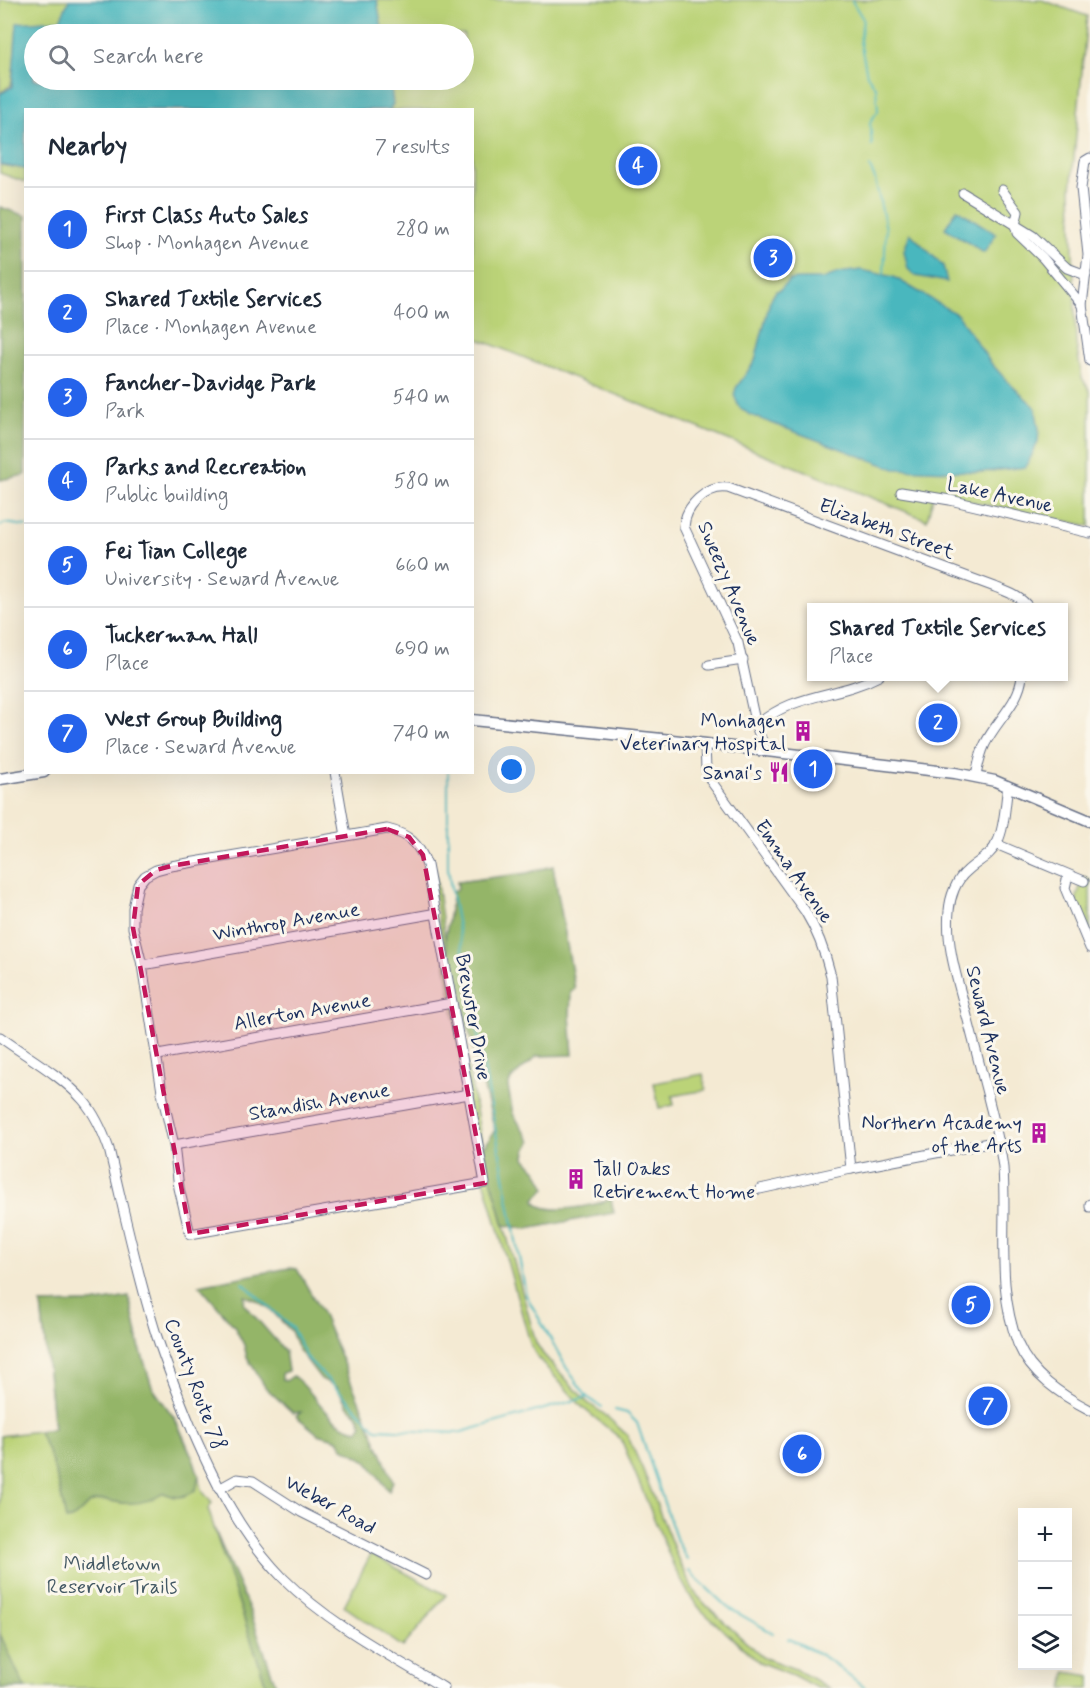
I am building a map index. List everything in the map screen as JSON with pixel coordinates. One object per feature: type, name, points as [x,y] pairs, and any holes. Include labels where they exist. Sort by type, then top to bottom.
[{"type":"main road","points":[[474,720],[705,744],[976,776],[1008,786],[1090,821]]},
{"type":"main road","points":[[0,779],[31,774]]},
{"type":"street","points":[[1090,158],[1085,161],[1081,188],[1088,255],[1088,275],[1082,305],[1090,361]]},
{"type":"street","points":[[1002,190],[1018,212],[1015,225],[1017,233],[1043,258],[1082,305]]},
{"type":"street","points":[[963,193],[1033,236],[1067,268],[1088,275]]},
{"type":"street","name":"Sweezy Avenue","points":[[728,488],[719,487],[703,494],[691,507],[684,520],[684,527],[687,538],[738,643],[756,726],[766,751]]},
{"type":"street","name":"Elizabeth Street","points":[[728,488],[995,587],[1025,603]]},
{"type":"street","name":"Lake Avenue","points":[[901,492],[961,502],[1090,533]]},
{"type":"street","points":[[708,665],[743,660]]},
{"type":"street","points":[[756,726],[770,714],[812,696],[853,688],[868,681]]},
{"type":"street","points":[[976,776],[985,743],[1015,698],[1022,681]]},
{"type":"street","name":"Emma Avenue","points":[[705,744],[706,769],[711,781],[805,911],[816,928],[825,950],[831,976],[851,1169]]},
{"type":"street","points":[[335,774],[346,836]]},
{"type":"street","points":[[1008,786],[996,844],[1084,881]]},
{"type":"street","name":"Brewster Drive","points":[[387,829],[399,832],[414,841],[427,865],[436,913],[485,1183],[190,1234],[178,1188],[174,1145],[142,965],[133,928],[133,908],[138,885],[145,876],[171,866],[387,829]]},
{"type":"street","name":"Seward Avenue","points":[[996,844],[985,858],[966,871],[956,885],[951,901],[949,924],[958,985],[999,1141],[1003,1181],[1004,1277],[1011,1320],[1018,1345],[1029,1363],[1043,1379],[1060,1393],[1090,1410]]},
{"type":"street","points":[[1068,875],[1065,888],[1090,948]]},
{"type":"street","name":"Winthrop Avenue","points":[[142,965],[436,913]]},
{"type":"street","name":"Allerton Avenue","points":[[158,1055],[452,1003]]},
{"type":"street","name":"County Route 78","points":[[0,1037],[69,1087],[83,1100],[101,1128],[109,1149],[156,1336],[180,1400],[219,1490],[256,1547],[284,1578],[317,1608],[354,1634],[444,1688]]},
{"type":"street","name":"Standish Avenue","points":[[174,1145],[469,1094]]},
{"type":"street","points":[[760,1189],[999,1141]]},
{"type":"street","name":"Weber Road","points":[[219,1490],[237,1479],[253,1481],[300,1512],[426,1575]]},
{"type":"highlighted area","points":[[387,829],[409,837],[423,855],[485,1183],[190,1234],[133,928],[138,885],[156,870],[171,866]]},
{"type":"green space","points":[[0,0],[1042,0],[1087,16],[1071,190],[1076,344],[1082,378],[1090,391],[1090,526],[934,494],[927,520],[474,337],[474,108],[30,108],[13,71],[11,85],[0,93]]},
{"type":"green space","points":[[0,165],[24,168],[24,182],[0,173]]},
{"type":"green space","points":[[0,207],[24,215],[24,475],[0,480]]},
{"type":"green space","points":[[553,866],[575,989],[571,992],[570,1015],[573,1055],[537,1056],[511,1079],[508,1087],[513,1114],[531,1142],[526,1150],[525,1158],[537,1171],[546,1188],[535,1199],[539,1205],[557,1209],[570,1208],[611,1199],[614,1213],[527,1229],[504,1225],[483,1149],[495,1130],[445,940],[453,891],[458,889],[457,882],[527,873]]},
{"type":"green space","points":[[430,867],[435,869],[445,940],[483,1149],[536,1343],[543,1354],[588,1403],[627,1435],[680,1564],[695,1593],[762,1657],[795,1669],[829,1688],[817,1688],[793,1675],[759,1662],[701,1610],[690,1596],[674,1567],[621,1439],[583,1408],[538,1358],[531,1346],[476,1151]]},
{"type":"green space","points":[[1083,877],[1090,879],[1090,933],[1076,900]]},
{"type":"green space","points":[[703,1074],[706,1090],[672,1096],[674,1105],[659,1108],[654,1083]]},
{"type":"green space","points":[[289,1268],[297,1269],[322,1313],[393,1481],[389,1491],[367,1461],[343,1448],[338,1440],[318,1434],[296,1416],[301,1412],[293,1413],[265,1387],[247,1357],[244,1345],[234,1326],[199,1285]],"holes":[[[245,1296],[271,1310],[291,1331],[298,1349],[321,1379],[337,1387],[347,1405],[357,1414],[362,1425],[359,1430],[348,1427],[330,1416],[293,1376],[286,1381],[282,1379],[282,1373],[288,1371],[285,1351],[244,1304]]]},
{"type":"green space","name":"Middletown Reservoir Trails","points":[[129,1297],[139,1345],[152,1387],[181,1431],[203,1492],[212,1503],[208,1509],[267,1688],[0,1688],[0,1436],[54,1429],[41,1304],[92,1303]]},
{"type":"green space","points":[[129,1297],[139,1345],[152,1387],[175,1419],[193,1459],[199,1475],[196,1490],[180,1497],[164,1493],[139,1502],[96,1501],[66,1520],[52,1463],[38,1431],[54,1429],[41,1304],[92,1303]]},
{"type":"green space","points":[[214,1528],[250,1611],[277,1688],[267,1688]]},
{"type":"green space","points":[[371,1554],[446,1595],[403,1647],[344,1606]]},
{"type":"green space","points":[[0,1634],[25,1688],[0,1688]]},
{"type":"green space","points":[[1066,1672],[1090,1676],[1090,1688],[1063,1688]]},
{"type":"water","points":[[69,0],[377,0],[381,24],[24,24],[24,90],[391,90],[393,104],[390,108],[24,108],[24,169],[2,165],[0,164],[0,94],[12,87],[17,23],[60,20]]},
{"type":"water","points":[[957,209],[996,234],[984,253],[945,228]]},
{"type":"water","points":[[910,233],[943,266],[947,282],[916,276],[908,269],[904,251]]},
{"type":"water","points":[[861,270],[894,277],[958,315],[990,362],[1035,407],[1039,429],[1038,442],[1026,467],[982,472],[895,469],[750,415],[739,407],[734,395],[736,388],[755,361],[770,301],[776,291],[780,290],[789,280],[823,279],[838,273]]},
{"type":"waterway","points":[[852,1],[863,19],[860,41],[867,75],[876,88],[878,111],[870,122],[872,146]]},
{"type":"waterway","points":[[870,167],[875,179],[886,229],[884,274]]},
{"type":"waterway","points":[[0,526],[5,523],[24,526]]},
{"type":"waterway","points":[[448,774],[448,868],[451,889],[526,1295],[566,1367],[587,1397],[602,1407]]},
{"type":"waterway","points":[[243,1283],[292,1328],[307,1358],[376,1429],[458,1433],[587,1397]]},
{"type":"waterway","points":[[615,1410],[627,1413],[637,1423],[677,1541],[687,1559]]},
{"type":"waterway","points":[[689,1571],[727,1607],[773,1633]]},
{"type":"waterway","points":[[788,1639],[829,1660],[865,1688]]},
{"type":"place","name":"Parks and Recreation","points":[[638,166]]},
{"type":"place","name":"Fancher-Davidge Park","points":[[773,258]]},
{"type":"place","name":"Shared Textile Services","points":[[938,723]]},
{"type":"place","name":"Monhagen Veterinary Hospital","points":[[803,731]]},
{"type":"place","name":"First Class Auto Sales","points":[[813,769]]},
{"type":"place","name":"Sanai's","points":[[779,772]]},
{"type":"place","name":"Northern Academy of the Arts","points":[[1039,1133]]},
{"type":"place","name":"Tall Oaks Retirement Home","points":[[576,1179]]},
{"type":"place","name":"Fei Tian College","points":[[971,1305]]},
{"type":"place","name":"West Group Building","points":[[988,1406]]},
{"type":"place","name":"Tuckerman Hall","points":[[802,1454]]}]
